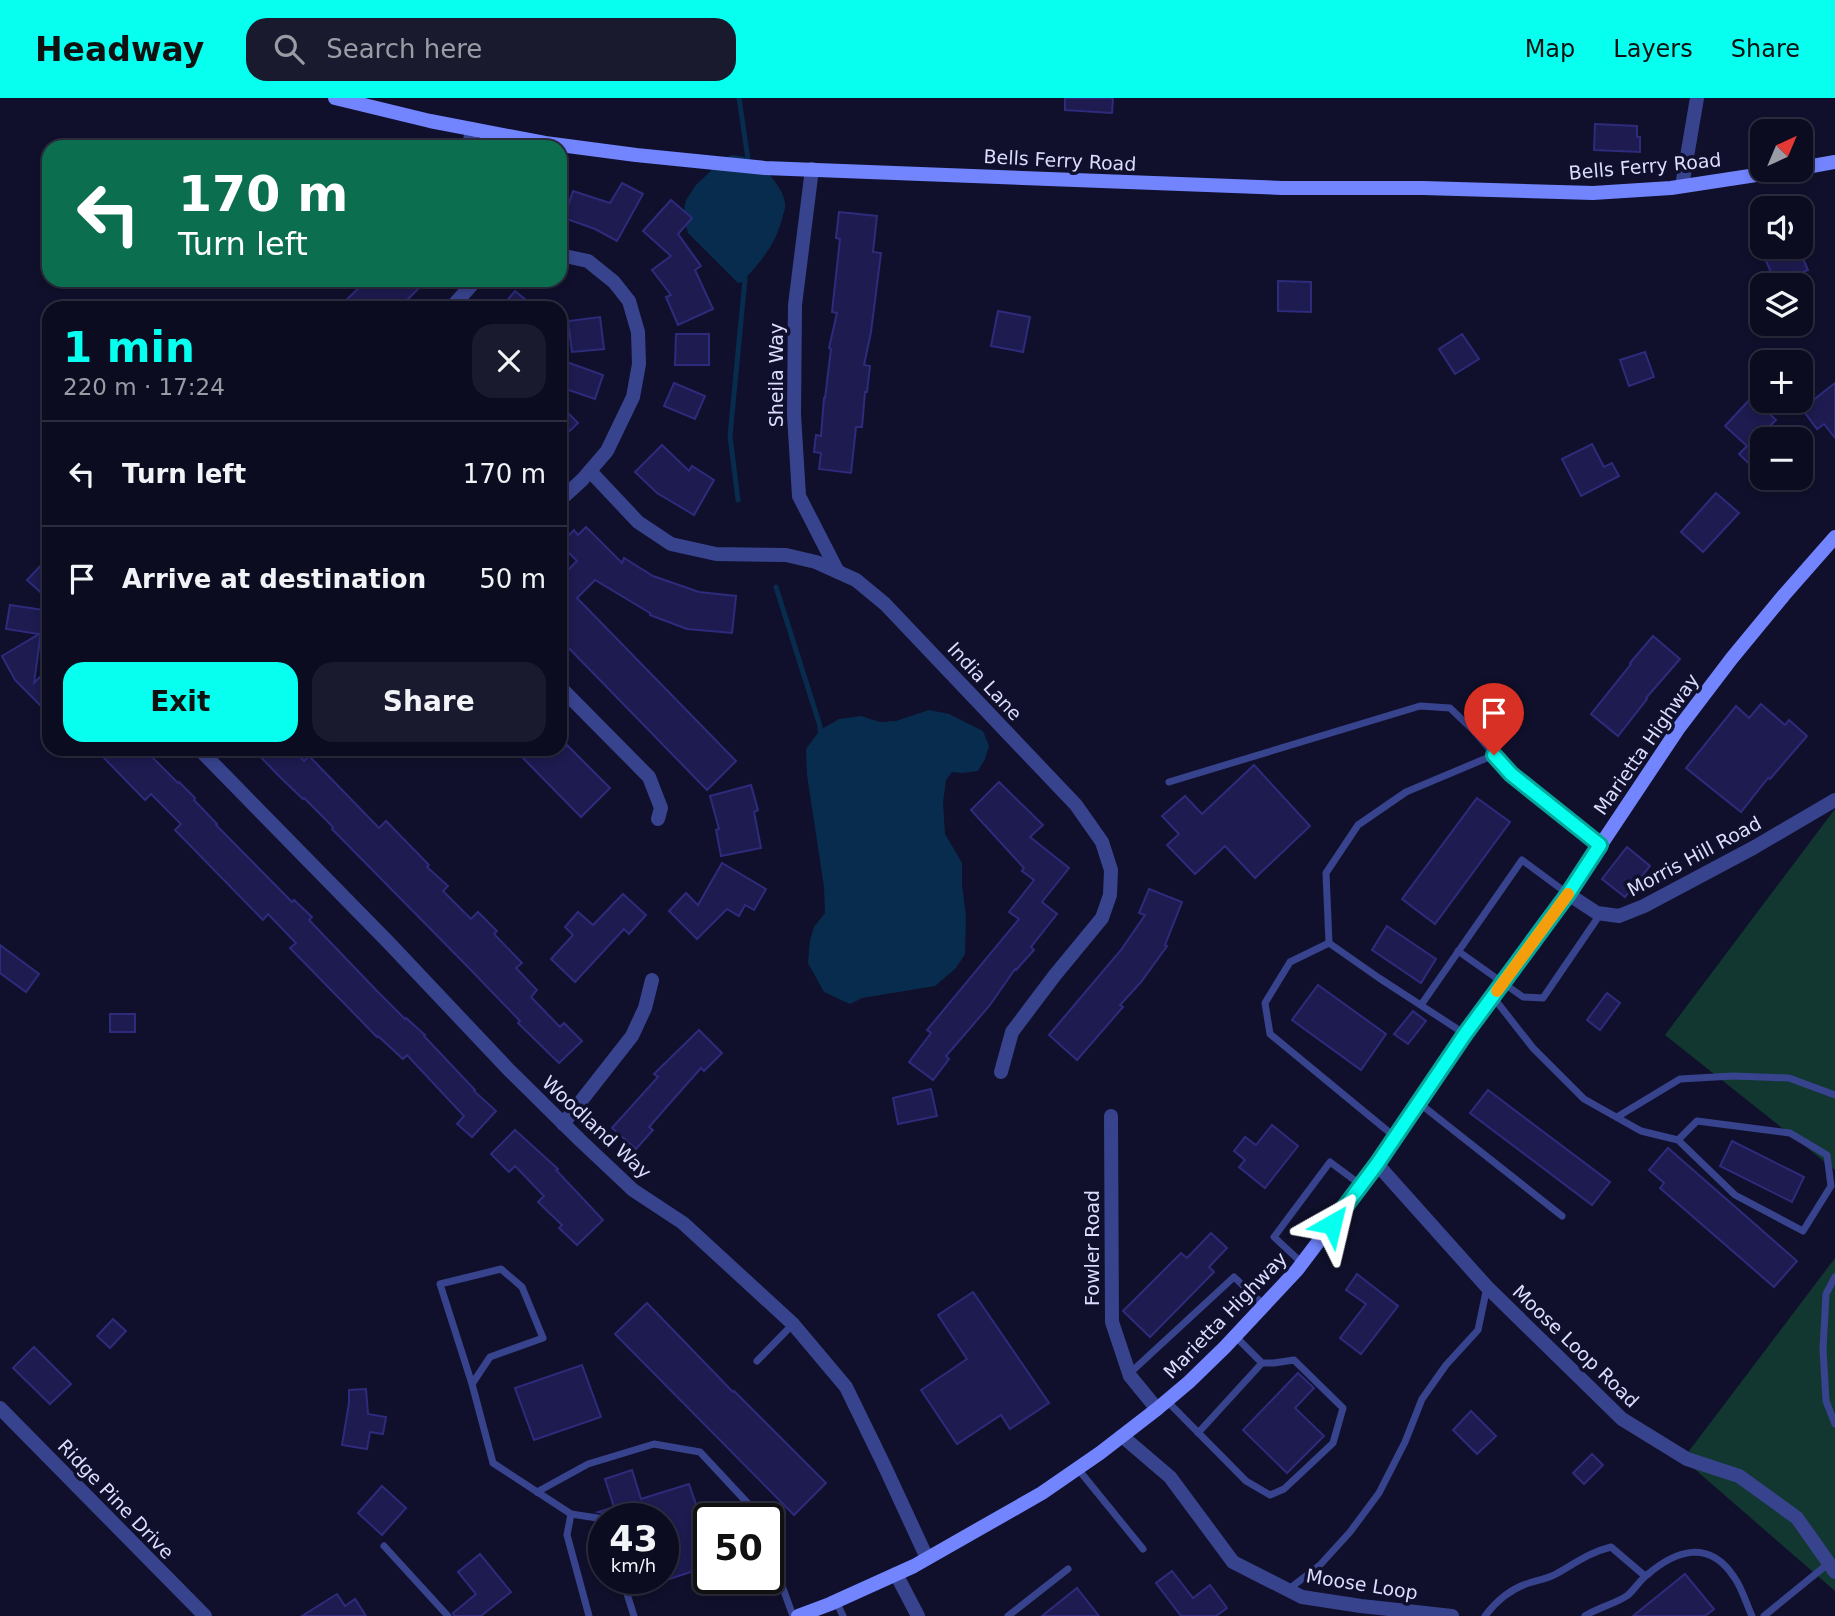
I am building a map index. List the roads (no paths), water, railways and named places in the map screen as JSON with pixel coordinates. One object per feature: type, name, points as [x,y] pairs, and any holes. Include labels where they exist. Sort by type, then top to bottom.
[{"type":"main road","name":"Bells Ferry Road","points":[[335,98],[430,121],[529,140]]},
{"type":"main road","name":"Bells Ferry Road","points":[[567,146],[749,167],[1282,188],[1423,188],[1593,193],[1682,186],[1750,176]]},
{"type":"main road","points":[[1813,166],[1835,162]]},
{"type":"main road","name":"Marietta Highway","points":[[796,1616],[897,1574],[1042,1493],[1162,1405],[1235,1336],[1302,1263],[1377,1164],[1465,1034],[1568,894],[1678,729],[1716,678],[1784,594],[1835,537]]},
{"type":"street","points":[[1682,186],[1697,98]]},
{"type":"street","points":[[470,140],[472,129]]},
{"type":"street","name":"Sheila Way","points":[[812,169],[795,305],[794,415],[798,482],[799,496],[838,572]]},
{"type":"street","points":[[567,256],[588,261],[614,282],[629,301],[638,332],[639,364],[633,397],[607,451],[567,493]]},
{"type":"street","points":[[457,301],[470,287]]},
{"type":"street","name":"India Lane","points":[[590,471],[638,522],[671,544],[716,554],[786,555],[816,562],[856,580],[885,604],[1076,805],[1102,842],[1111,870],[1110,895],[1102,918],[1012,1032],[1001,1072]]},
{"type":"street","points":[[567,694],[649,777],[661,808],[658,819]]},
{"type":"street","name":"Woodland Way","points":[[206,756],[563,1124],[633,1190],[683,1223],[793,1324],[846,1387],[927,1558]]},
{"type":"street","name":"Morris Hill Road","points":[[1601,913],[1619,916],[1644,906],[1753,848],[1835,800]]},
{"type":"street","points":[[1568,894],[1601,913]]},
{"type":"street","points":[[563,1124],[632,1036],[645,1008],[652,980]]},
{"type":"street","name":"Fowler Road","points":[[1111,1116],[1112,1322],[1129,1374],[1162,1405]]},
{"type":"street","name":"Moose Loop Road","points":[[1377,1164],[1487,1286],[1622,1419],[1687,1459],[1739,1476],[1797,1518],[1832,1568]]},
{"type":"street","name":"Ridge Pine Drive","points":[[0,1408],[205,1616]]},
{"type":"street","name":"Moose Loop","points":[[1122,1436],[1170,1477],[1233,1562],[1303,1597],[1452,1616]]},
{"type":"street","points":[[897,1574],[918,1616]]},
{"type":"lane","points":[[1169,782],[1420,706],[1450,708],[1511,774],[1600,845]]},
{"type":"lane","points":[[1329,943],[1325,873],[1359,825],[1406,792],[1494,755]]},
{"type":"lane","points":[[1421,1005],[1522,860],[1568,894]]},
{"type":"lane","points":[[1458,951],[1523,997],[1543,998],[1601,913]]},
{"type":"lane","points":[[1329,943],[1465,1034]]},
{"type":"lane","points":[[1329,943],[1290,962],[1265,1003],[1270,1034],[1395,1138]]},
{"type":"lane","points":[[1492,997],[1533,1048],[1584,1099],[1641,1131],[1678,1140],[1735,1195],[1803,1231],[1831,1186],[1828,1156],[1790,1133],[1697,1121],[1678,1140]]},
{"type":"lane","points":[[1616,1117],[1680,1079],[1732,1076],[1789,1078],[1835,1095]]},
{"type":"lane","points":[[1419,1102],[1562,1216]]},
{"type":"lane","points":[[1302,1263],[1274,1237],[1330,1162],[1361,1185]]},
{"type":"lane","points":[[472,1384],[489,1357],[543,1338],[522,1287],[501,1269],[440,1284],[472,1384],[493,1463],[571,1514],[588,1517]]},
{"type":"lane","points":[[1835,1277],[1826,1294],[1823,1349],[1826,1401],[1835,1424]]},
{"type":"lane","points":[[1129,1374],[1234,1278],[1264,1305]]},
{"type":"lane","points":[[1288,1590],[1320,1565],[1350,1532],[1379,1493],[1422,1399],[1446,1365],[1478,1330],[1487,1286]]},
{"type":"lane","points":[[757,1361],[793,1324]]},
{"type":"lane","points":[[1162,1405],[1198,1433],[1246,1481],[1270,1495],[1284,1489],[1333,1443],[1343,1408],[1338,1402],[1294,1360],[1262,1363],[1235,1336]]},
{"type":"lane","points":[[1198,1433],[1262,1363]]},
{"type":"lane","points":[[537,1492],[588,1464],[654,1444],[700,1452],[748,1503]]},
{"type":"lane","points":[[1078,1469],[1143,1549]]},
{"type":"lane","points":[[571,1514],[567,1535],[589,1616]]},
{"type":"lane","points":[[384,1546],[448,1616]]},
{"type":"lane","points":[[1485,1616],[1494,1604],[1510,1591],[1553,1576],[1599,1550],[1611,1547],[1645,1576]]},
{"type":"lane","points":[[1585,1616],[1628,1595],[1645,1576],[1666,1562],[1696,1550],[1725,1565],[1736,1578],[1752,1616]]},
{"type":"lane","points":[[1764,1616],[1832,1568]]},
{"type":"lane","points":[[1008,1616],[1068,1569]]},
{"type":"lane","points":[[784,1586],[796,1616]]},
{"type":"lane","points":[[627,1594],[634,1616]]},
{"type":"lane","points":[[836,1601],[843,1616]]},
{"type":"water","points":[[733,155],[745,157],[761,165],[780,190],[785,205],[779,230],[771,246],[743,282],[738,283],[688,233],[683,215],[686,200],[696,185],[724,158]]},
{"type":"water","points":[[929,710],[949,714],[983,731],[989,746],[978,771],[952,772],[946,780],[943,803],[945,834],[962,863],[966,917],[965,954],[956,968],[935,986],[862,998],[850,1004],[824,992],[808,963],[814,927],[825,913],[806,749],[820,730],[839,719],[861,716],[880,722],[896,721]]},
{"type":"waterway","points":[[739,98],[748,159]]},
{"type":"waterway","points":[[738,500],[730,436],[745,279]]},
{"type":"waterway","points":[[776,587],[820,730]]}]
